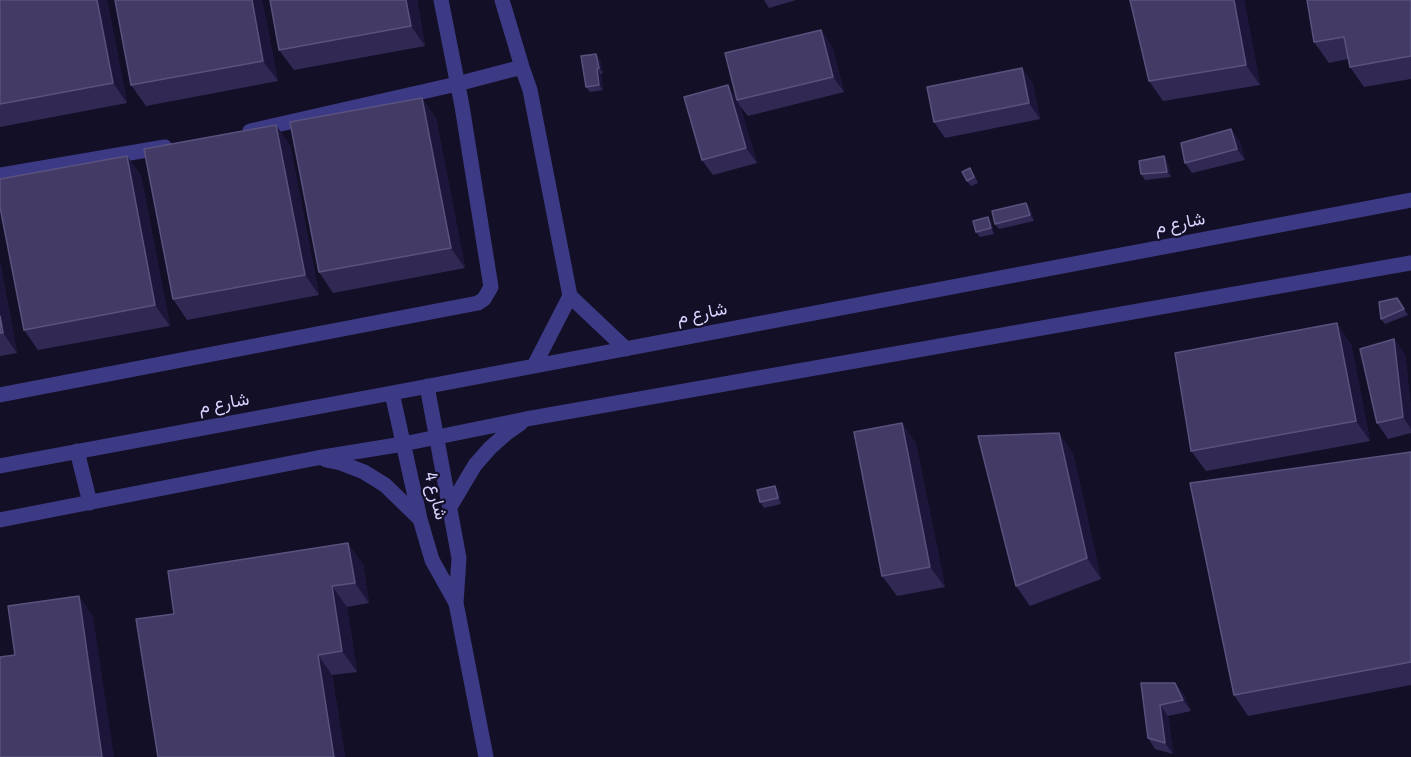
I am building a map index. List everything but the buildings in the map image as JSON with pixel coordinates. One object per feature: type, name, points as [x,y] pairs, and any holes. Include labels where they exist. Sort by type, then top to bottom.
[{"type":"street","points":[[0,395],[478,303],[484,299],[491,287],[462,106],[441,0]]},
{"type":"street","points":[[502,0],[530,90],[570,296],[626,349]]},
{"type":"street","points":[[235,134],[522,68]]},
{"type":"street","points":[[0,175],[176,145]]},
{"type":"street","name":"شارع م","points":[[0,466],[1411,200]]},
{"type":"street","points":[[0,520],[526,419],[1411,263]]},
{"type":"street","points":[[534,366],[570,296]]},
{"type":"street","name":"شارع 4","points":[[427,386],[459,558],[456,603],[486,757]]},
{"type":"street","name":"شارع 4","points":[[392,393],[420,519],[432,560],[456,603]]},
{"type":"street","points":[[450,507],[483,457],[508,432],[526,419]]},
{"type":"street","points":[[77,452],[90,502]]},
{"type":"street","points":[[317,458],[341,463],[364,472],[385,485],[420,519]]}]
